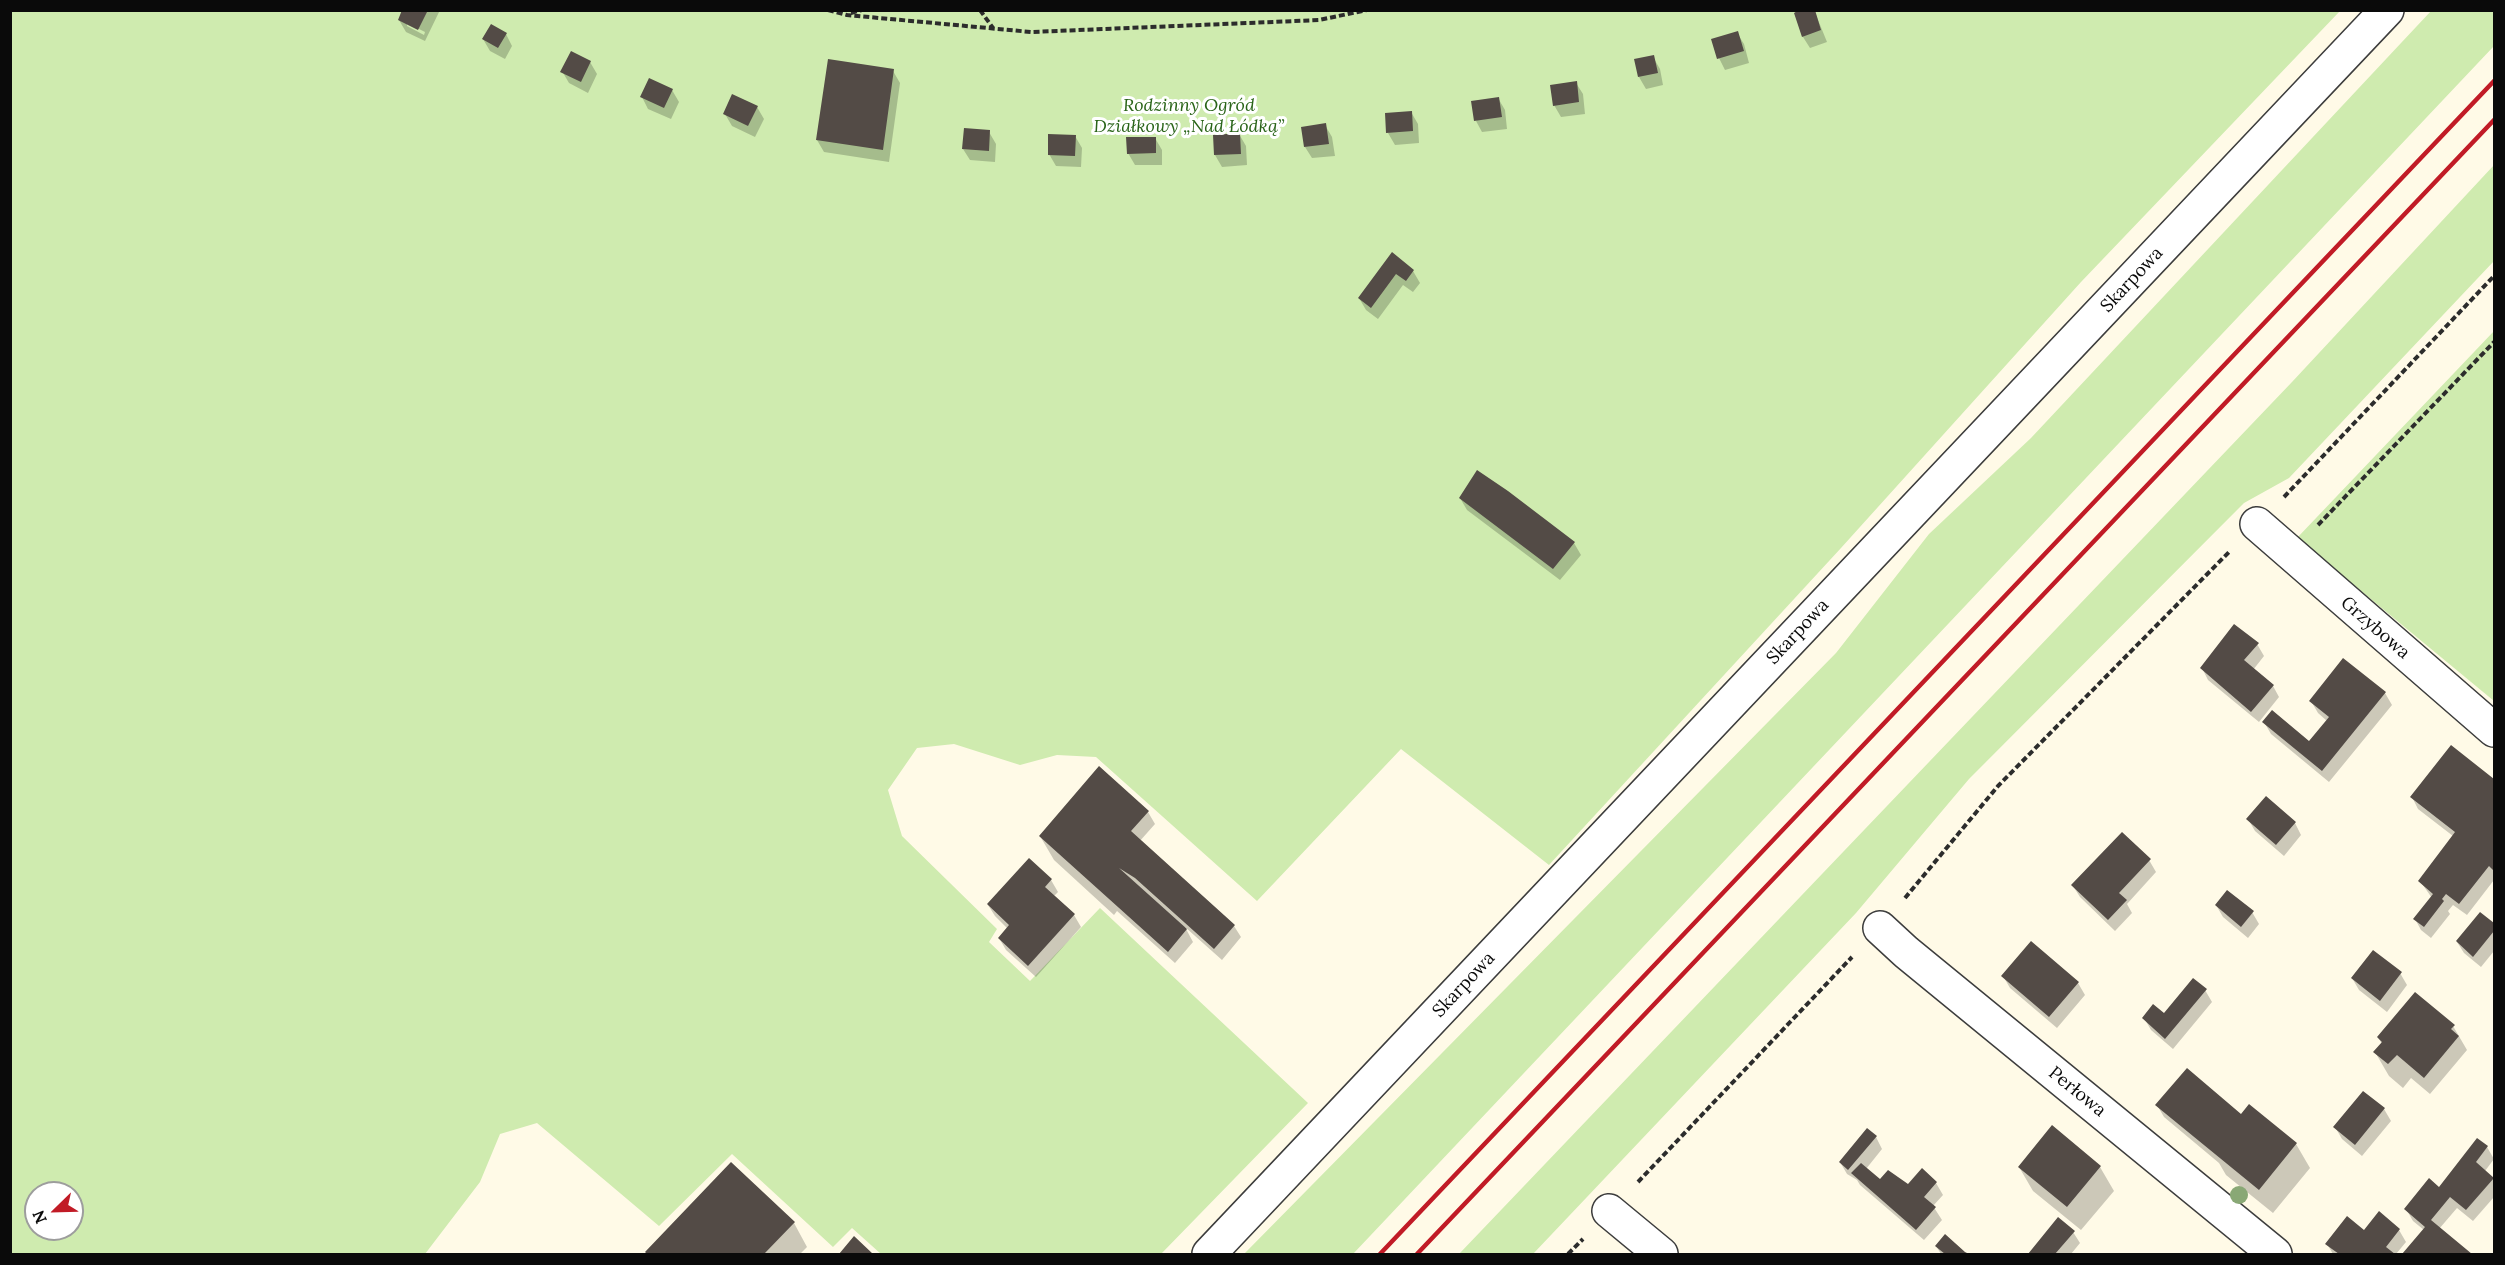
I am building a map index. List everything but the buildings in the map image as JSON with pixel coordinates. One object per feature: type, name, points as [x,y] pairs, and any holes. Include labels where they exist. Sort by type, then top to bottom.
[{"type":"street","name":"Skarpowa","points":[[1209,1254],[2387,10]]},
{"type":"street","name":"Grzybowa","points":[[2257,524],[2494,730]]},
{"type":"street","name":"Perłowa","points":[[1880,928],[1911,956],[2275,1254]]},
{"type":"street","points":[[1610,1211],[1660,1254]]},
{"type":"path","points":[[828,10],[847,15],[1031,32],[1319,20],[1367,10]]},
{"type":"path","points":[[847,15],[862,10]]},
{"type":"path","points":[[980,10],[993,28]]},
{"type":"path","points":[[1568,1254],[1880,928],[1998,786],[2257,524],[2494,276]]},
{"type":"path","points":[[2315,528],[2494,342]]},
{"type":"green space","name":"Rodzinny Ogród Działkowy „Nad Łódką”","points":[[10,11],[2340,11],[2081,282],[1841,548],[1549,865],[1401,749],[1257,901],[1096,757],[1057,755],[1020,765],[954,744],[917,748],[888,790],[902,836],[997,929],[989,942],[1030,981],[1100,908],[1308,1103],[1161,1254],[881,1254],[852,1228],[833,1247],[732,1154],[659,1226],[537,1123],[500,1134],[480,1182],[425,1254],[11,1254]]},
{"type":"green space","points":[[2431,11],[2494,11],[2494,46],[1353,1254],[1244,1254],[1836,653],[1929,534],[2031,438]]},
{"type":"green space","points":[[2494,165],[2494,261],[2289,478],[2244,503],[1969,779],[1856,913],[1533,1254],[1459,1254],[2292,382]]},
{"type":"green space","points":[[2494,331],[2494,701],[2297,538]]},
{"type":"railway","points":[[1380,1254],[2494,81]]},
{"type":"railway","points":[[1417,1254],[2494,120]]}]
